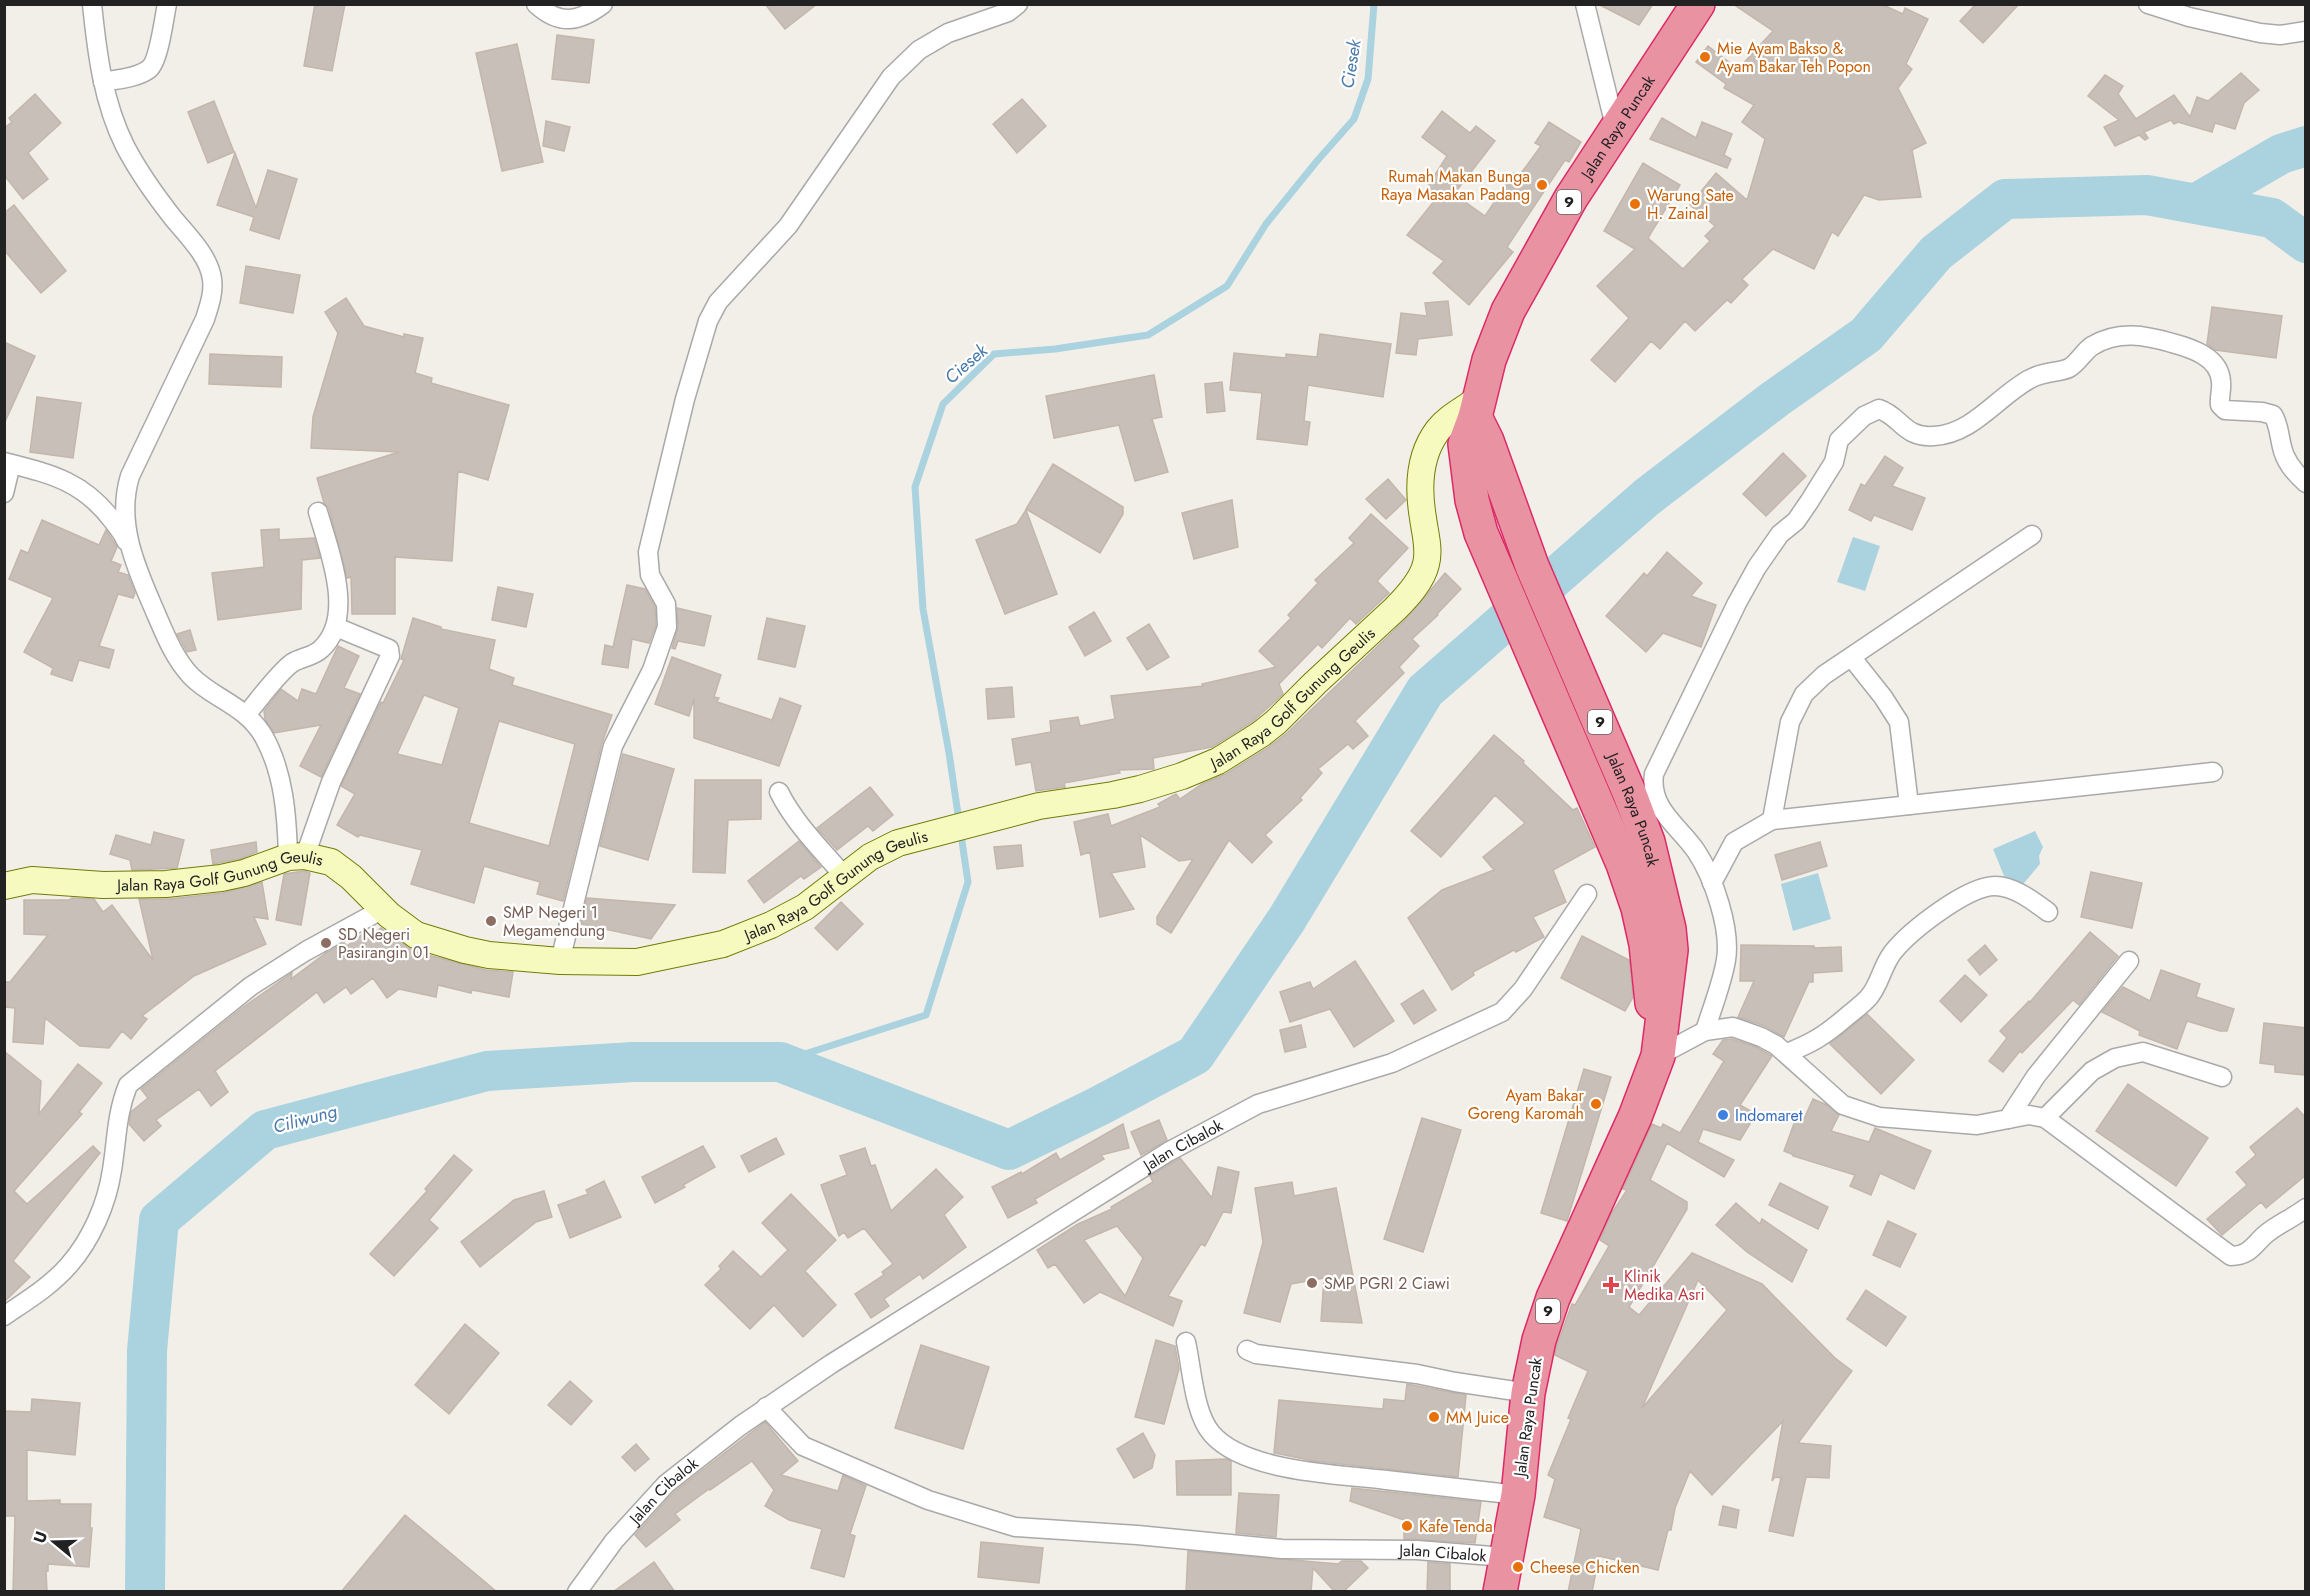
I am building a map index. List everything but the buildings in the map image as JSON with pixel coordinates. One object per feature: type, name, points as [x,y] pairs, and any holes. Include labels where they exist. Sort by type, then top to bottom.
[{"type":"highway","name":"Jalan Raya Puncak","points":[[1500,1592],[1518,1495],[1528,1393],[1539,1340],[1553,1298],[1635,1117],[1658,1053],[1659,1013],[1638,908],[1623,864],[1481,533],[1470,492],[1476,425],[1489,360],[1508,311],[1571,198],[1698,4]]},
{"type":"main road","name":"Jalan Raya Golf Gunung Geulis","points":[[4,886],[32,880],[103,885],[166,884],[244,873],[297,856],[331,862],[351,877],[403,927],[416,934],[465,950],[489,955],[560,961],[637,963],[723,944],[790,916],[823,895],[878,852],[898,843],[1039,806],[1113,795],[1182,776],[1218,761],[1253,739],[1276,722],[1401,603],[1422,575],[1428,555],[1420,491],[1425,455],[1436,432],[1443,424],[1476,425]]},
{"type":"street","points":[[92,4],[103,82],[112,114],[125,146],[148,184],[204,259],[212,278],[211,297],[205,319],[157,416],[126,487],[126,525],[133,555]]},
{"type":"street","points":[[103,82],[132,76],[149,69],[155,57],[167,4]]},
{"type":"street","points":[[536,4],[556,17],[567,20],[579,18],[603,4]]},
{"type":"street","points":[[560,961],[613,746],[652,670],[667,627],[666,604],[650,575],[648,552],[685,399],[712,311],[788,226],[891,77],[919,50],[948,33],[1008,12],[1018,4]]},
{"type":"street","points":[[1585,4],[1616,132]]},
{"type":"street","points":[[2148,4],[2189,17],[2260,33],[2280,35],[2306,31]]},
{"type":"street","points":[[1706,1031],[1726,958],[1725,925],[1712,883],[1695,849],[1667,819],[1661,808],[1653,783],[1656,765],[1757,567],[1780,534],[1796,521],[1809,502],[1834,462],[1839,440],[1864,416],[1879,409],[1892,414],[1899,424],[1910,432],[1933,436],[1943,435],[1973,422],[2028,380],[2046,372],[2071,367],[2091,346],[2104,340],[2124,336],[2147,336],[2187,347],[2204,355],[2215,365],[2221,382],[2220,405],[2225,410],[2262,412],[2273,415],[2278,424],[2282,450],[2290,467],[2306,483]]},
{"type":"street","points":[[4,493],[8,463],[47,473],[93,497],[123,534],[164,634],[183,665],[199,682],[246,715],[263,735],[278,774],[297,856]]},
{"type":"street","points":[[246,715],[290,665],[322,648],[336,627],[339,595],[318,512]]},
{"type":"street","points":[[1772,820],[1790,722],[1804,694],[1824,675],[2032,535]]},
{"type":"street","points":[[297,856],[390,656],[389,649],[336,627]]},
{"type":"street","points":[[1851,658],[1883,697],[1899,722],[1909,805]]},
{"type":"street","points":[[1712,883],[1734,842],[1772,820],[2213,772]]},
{"type":"street","points":[[779,792],[791,812],[845,877]]},
{"type":"street","points":[[1787,1053],[1811,1044],[1828,1033],[1871,994],[1886,963],[1906,938],[1942,910],[1976,890],[1996,886],[2006,888],[2031,900],[2048,912]]},
{"type":"street","name":"Jalan Cibalok","points":[[577,1592],[614,1541],[666,1484],[766,1407],[1168,1152],[1231,1117],[1288,1094],[1404,1059],[1502,1012],[1523,989],[1587,894]]},
{"type":"street","points":[[4,1316],[44,1288],[69,1266],[88,1237],[104,1204],[112,1172],[119,1108],[128,1086],[251,987],[314,946],[383,909]]},
{"type":"street","points":[[2008,1119],[2036,1076],[2129,961]]},
{"type":"street","points":[[1658,1053],[1706,1031],[1733,1027],[1761,1036],[1787,1053],[1843,1105],[1872,1115],[1905,1121],[1945,1121],[1977,1125],[2029,1115],[2046,1118],[2231,1256],[2238,1256],[2255,1248],[2264,1235],[2306,1208]]},
{"type":"street","points":[[2046,1118],[2092,1071],[2115,1058],[2143,1052],[2222,1077]]},
{"type":"street","points":[[1186,1342],[1202,1421],[1211,1433],[1231,1449],[1263,1461],[1319,1473],[1518,1495]]},
{"type":"street","points":[[1247,1350],[1256,1354],[1417,1374],[1528,1393]]},
{"type":"street","name":"Jalan Cibalok","points":[[766,1407],[803,1446],[928,1500],[1015,1527],[1137,1535],[1282,1549],[1417,1550],[1505,1557]]},
{"type":"water","points":[[1853,537],[1880,546],[1865,591],[1837,582]]},
{"type":"water","points":[[2035,831],[2043,847],[2039,856],[2040,864],[2024,883],[2007,883],[1993,849]]},
{"type":"water","points":[[1818,873],[1831,919],[1793,931],[1781,884]]},
{"type":"waterway","name":"Ciesek","points":[[780,1062],[926,1015],[968,882],[949,753],[923,609],[915,487],[943,404],[994,354],[1055,349],[1148,335],[1227,286],[1266,224],[1354,119],[1368,79],[1374,4]]},
{"type":"waterway","points":[[2195,204],[2281,154],[2306,146]]},
{"type":"waterway","name":"Ciliwung","points":[[145,1592],[147,1351],[159,1220],[265,1130],[487,1071],[633,1062],[780,1062],[1009,1150],[1195,1055],[1287,919],[1425,691],[1647,497],[1775,399],[1866,335],[1936,253],[2005,199],[2147,195],[2272,218],[2306,243]]},
{"type":"place","name":"Mie Ayam Bakso & Ayam Bakar Teh Popon","points":[[1705,57]]},
{"type":"place","name":"Rumah Makan Bunga Raya Masakan Padang","points":[[1542,185]]},
{"type":"place","name":"Warung Sate H. Zainal","points":[[1635,204]]},
{"type":"place","name":"SMP Negeri 1 Megamendung","points":[[491,921]]},
{"type":"place","name":"SD Negeri Pasirangin 01","points":[[326,943]]},
{"type":"place","name":"Ayam Bakar Goreng Karomah","points":[[1596,1104]]},
{"type":"place","name":"Indomaret","points":[[1723,1115]]},
{"type":"place","name":"SMP PGRI 2 Ciawi","points":[[1312,1283]]},
{"type":"place","name":"Klinik Medika Asri","points":[[1611,1285]]},
{"type":"place","name":"MM Juice","points":[[1434,1417]]},
{"type":"place","name":"Kafe Tenda","points":[[1407,1526]]},
{"type":"place","name":"Cheese Chicken","points":[[1518,1567]]}]
